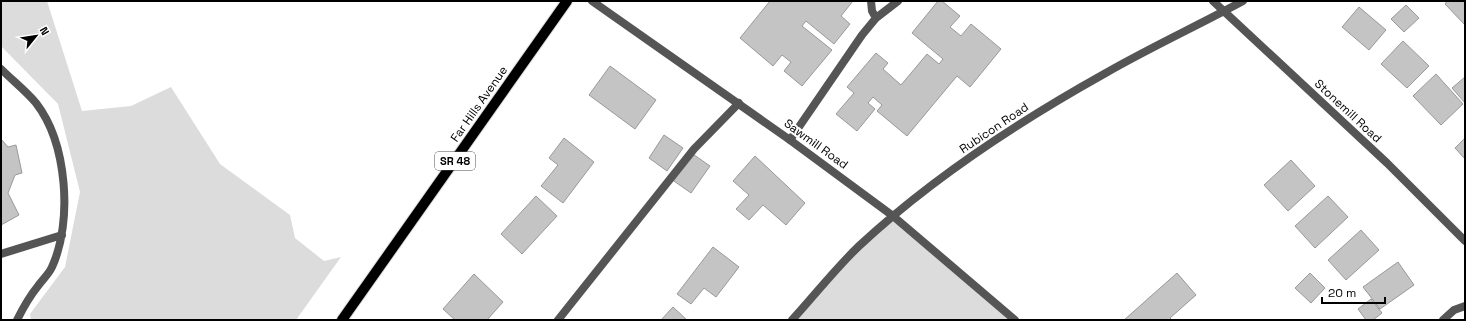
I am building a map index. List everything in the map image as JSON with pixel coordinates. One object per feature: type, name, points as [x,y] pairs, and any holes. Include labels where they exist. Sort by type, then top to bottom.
[{"type":"main road","name":"Far Hills Avenue","points":[[342,320],[567,1]]},
{"type":"street","name":"Sawmill Road","points":[[592,1],[739,103],[893,216],[1015,320]]},
{"type":"street","points":[[871,1],[872,11],[876,18]]},
{"type":"street","points":[[790,140],[862,35],[876,18],[898,1]]},
{"type":"street","name":"Stonemill Road","points":[[1213,1],[1387,164],[1465,241]]},
{"type":"street","name":"Rubicon Road","points":[[792,320],[858,247],[893,216],[946,175],[1026,120],[1104,74],[1243,1]]},
{"type":"street","points":[[1,69],[36,104],[54,138],[63,170],[64,205],[62,235],[52,267],[25,303],[17,320]]},
{"type":"street","points":[[558,320],[694,149],[739,103]]},
{"type":"street","points":[[1,254],[62,235]]},
{"type":"street","points":[[1443,320],[1454,310],[1464,308]]},
{"type":"shaded area","points":[[1,1],[47,1],[82,111],[131,106],[171,87],[220,164],[290,215],[295,238],[324,261],[341,257],[296,320],[31,320],[30,314],[65,267],[80,192],[58,104],[1,46]]},
{"type":"shaded area","points":[[893,216],[1015,320],[792,320]]},
{"type":"building","points":[[770,1],[853,1],[841,16],[850,24],[834,44],[806,21],[802,26],[832,50],[802,86],[784,71],[791,62],[782,55],[773,66],[740,38]]},
{"type":"building","points":[[938,1],[942,1],[960,16],[950,27],[961,36],[971,24],[1001,49],[970,87],[957,76],[907,136],[877,111],[882,105],[873,97],[868,103],[875,109],[857,131],[836,114],[854,93],[847,87],[876,53],[888,63],[883,69],[901,85],[927,54],[939,64],[943,59],[912,33]]},
{"type":"building","points":[[1447,1],[1465,1],[1465,25],[1445,4]]},
{"type":"building","points":[[1406,5],[1419,18],[1404,32],[1391,19]]},
{"type":"building","points":[[1359,7],[1386,30],[1369,50],[1342,27]]},
{"type":"building","points":[[1403,41],[1429,66],[1407,88],[1381,64]]},
{"type":"building","points":[[610,66],[656,100],[635,129],[589,95]]},
{"type":"building","points":[[1436,74],[1463,104],[1441,125],[1413,96]]},
{"type":"building","points":[[1465,77],[1465,103],[1452,88]]},
{"type":"building","points":[[664,135],[683,148],[667,171],[649,158]]},
{"type":"building","points":[[564,138],[594,162],[563,203],[541,186],[558,165],[549,158]]},
{"type":"building","points":[[1465,138],[1465,159],[1455,148]]},
{"type":"building","points":[[1,139],[8,147],[16,145],[22,173],[15,175],[8,193],[19,215],[1,225]]},
{"type":"building","points":[[690,152],[710,166],[691,193],[671,179]]},
{"type":"building","points":[[755,156],[805,203],[786,225],[763,205],[749,220],[736,209],[749,195],[733,181]]},
{"type":"building","points":[[1291,160],[1315,186],[1288,211],[1264,185]]},
{"type":"building","points":[[536,196],[557,216],[522,254],[501,234]]},
{"type":"building","points":[[1328,196],[1348,217],[1315,248],[1295,226]]},
{"type":"building","points":[[1361,230],[1379,250],[1346,280],[1328,260]]},
{"type":"building","points":[[713,247],[739,267],[716,297],[704,288],[691,304],[677,294]]},
{"type":"building","points":[[1398,262],[1414,285],[1380,309],[1363,287]]},
{"type":"building","points":[[1177,273],[1196,295],[1170,318],[1172,320],[1124,320]]},
{"type":"building","points":[[1310,273],[1325,288],[1311,303],[1295,288]]},
{"type":"building","points":[[474,274],[503,302],[487,320],[455,320],[443,309]]},
{"type":"building","points":[[1371,299],[1382,313],[1373,320],[1366,320],[1358,309]]},
{"type":"building","points":[[673,307],[687,320],[661,320]]}]
